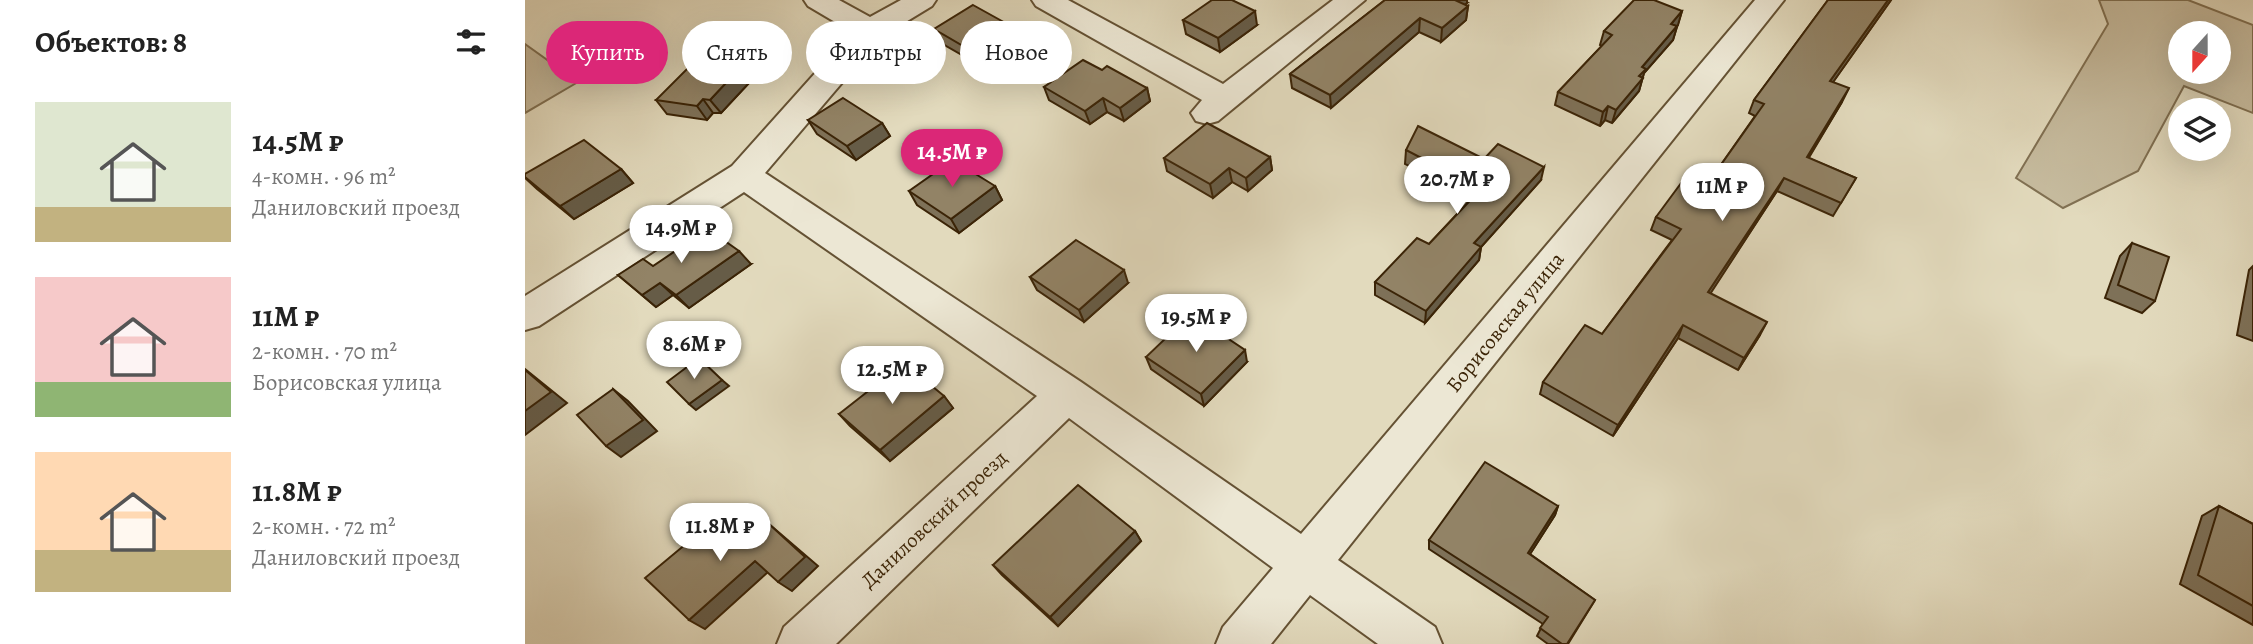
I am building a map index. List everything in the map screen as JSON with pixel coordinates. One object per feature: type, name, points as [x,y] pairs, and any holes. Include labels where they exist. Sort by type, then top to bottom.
[{"type":"street","points":[[818,0],[854,21]]},
{"type":"street","points":[[886,21],[922,0]]},
{"type":"street","points":[[1046,0],[1216,106],[1351,0]]},
{"type":"street","name":"Борисовская улица","points":[[1240,644],[1770,0]]},
{"type":"street","points":[[525,315],[744,175],[823,84]]},
{"type":"street","points":[[744,175],[1067,394],[1417,644]]},
{"type":"street","name":"Даниловский проезд","points":[[801,644],[1067,394]]},
{"type":"shaded area","points":[[2099,0],[2188,0],[2253,25],[2253,113],[2231,104],[2231,98],[2215,98],[2184,86],[2178,98],[2168,98],[2168,116],[2138,171],[2063,208],[2016,178],[2108,24]]},
{"type":"shaded area","points":[[525,44],[546,59],[546,84],[575,84],[525,113]]},
{"type":"building","points":[[1212,0],[1232,0],[1255,11],[1218,38],[1183,20]]},
{"type":"building","points":[[1385,0],[1455,0],[1468,6],[1442,28],[1420,18],[1330,95],[1290,74]]},
{"type":"building","points":[[1634,0],[1654,0],[1682,11],[1671,24],[1677,26],[1642,67],[1646,69],[1639,76],[1643,78],[1616,110],[1608,106],[1603,112],[1558,92],[1612,35],[1604,31]]},
{"type":"building","points":[[1828,0],[1888,0],[1830,81],[1849,88],[1807,157],[1856,178],[1841,203],[1784,178],[1708,292],[1767,322],[1744,358],[1683,325],[1618,425],[1543,382],[1585,325],[1602,334],[1681,229],[1656,217],[1693,167],[1713,176],[1764,104],[1754,100]]},
{"type":"building","points":[[973,5],[1002,21],[960,21],[960,44],[946,36],[946,22]]},
{"type":"building","points":[[1083,60],[1102,70],[1107,66],[1147,88],[1120,108],[1103,98],[1085,111],[1044,87],[1048,84],[1072,84],[1072,68]]},
{"type":"building","points":[[682,74],[682,84],[725,84],[710,100],[703,99],[697,106],[656,100]]},
{"type":"building","points":[[843,98],[882,123],[847,146],[808,120]]},
{"type":"building","points":[[1207,123],[1270,157],[1246,178],[1229,168],[1210,184],[1164,158]]},
{"type":"building","points":[[1418,126],[1484,159],[1498,144],[1544,167],[1474,243],[1481,247],[1426,311],[1375,282],[1417,238],[1429,244],[1481,189],[1406,150]]},
{"type":"building","points":[[584,140],[621,169],[560,206],[525,177],[525,174]]},
{"type":"building","points":[[953,160],[995,186],[951,219],[909,191]]},
{"type":"building","points":[[708,229],[739,251],[676,295],[660,283],[642,295],[618,275],[643,259],[653,266]]},
{"type":"building","points":[[1076,240],[1124,270],[1079,310],[1030,277]]},
{"type":"building","points":[[2132,243],[2169,257],[2155,301],[2118,285]]},
{"type":"building","points":[[1191,314],[1245,350],[1201,394],[1146,357]]},
{"type":"building","points":[[699,358],[722,380],[689,404],[667,382]]},
{"type":"building","points":[[904,363],[944,396],[880,450],[839,414]]},
{"type":"building","points":[[525,370],[551,392],[525,411]]},
{"type":"building","points":[[613,389],[643,420],[606,446],[577,415]]},
{"type":"building","points":[[1485,462],[1558,506],[1528,553],[1595,600],[1567,644],[1562,644],[1540,628],[1548,617],[1429,540]]},
{"type":"building","points":[[1078,485],[1135,531],[1050,617],[993,565]]},
{"type":"building","points":[[2219,506],[2253,524],[2253,606],[2198,575]]},
{"type":"building","points":[[723,513],[752,539],[769,524],[805,557],[778,582],[755,561],[689,620],[645,578]]}]
